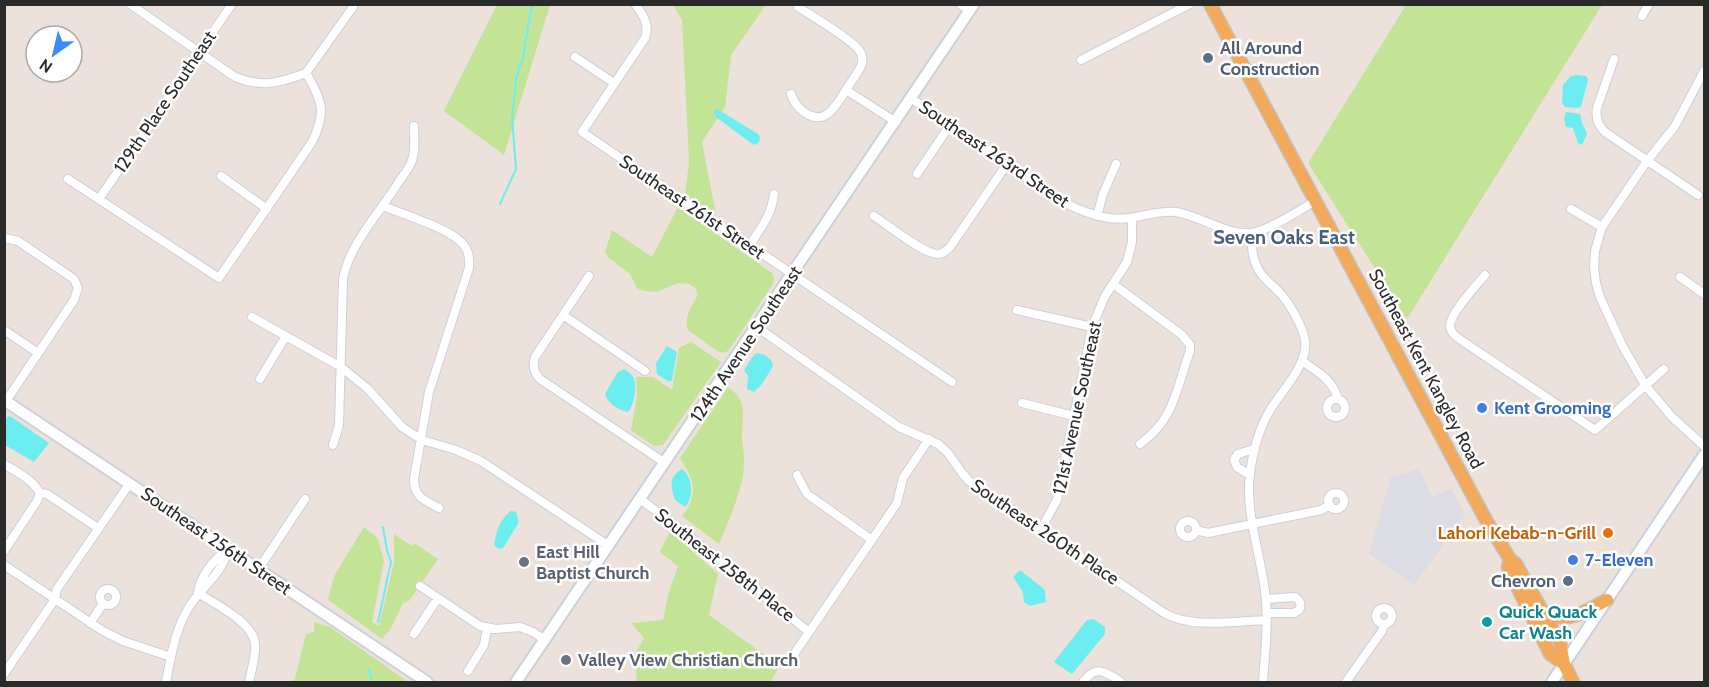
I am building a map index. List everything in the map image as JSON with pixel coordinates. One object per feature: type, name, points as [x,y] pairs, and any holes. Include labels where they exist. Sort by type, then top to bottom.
[{"type":"main road","name":"Southeast Kent Kangley Road","points":[[1210,4],[1474,497],[1544,613],[1560,643],[1564,664],[1573,682]]},
{"type":"main road","name":"Southeast Kent Kangley Road","points":[[1510,560],[1508,567],[1550,654],[1564,664]]},
{"type":"main road","points":[[1544,613],[1567,618],[1606,600]]},
{"type":"street","points":[[130,4],[235,76],[259,84],[286,80],[306,73],[353,7]]},
{"type":"street","name":"129th Place Southeast","points":[[99,200],[232,4]]},
{"type":"street","points":[[575,57],[614,83],[645,38],[647,23],[634,4]]},
{"type":"street","points":[[960,4],[972,8]]},
{"type":"street","points":[[1082,60],[1190,4]]},
{"type":"street","points":[[1642,16],[1649,4]]},
{"type":"street","points":[[791,94],[797,107],[810,116],[816,118],[826,115],[861,66],[862,55],[855,45],[798,7]]},
{"type":"street","name":"124th Avenue Southeast","points":[[516,682],[972,8]]},
{"type":"street","points":[[1614,59],[1597,108],[1597,122],[1605,132],[1698,195]]},
{"type":"street","points":[[1704,71],[1675,126],[1647,161],[1602,227],[1595,251],[1594,267],[1600,297],[1622,345],[1645,385],[1672,417],[1704,446]]},
{"type":"street","points":[[68,179],[219,278],[318,131],[321,104],[318,93],[306,73]]},
{"type":"street","name":"Southeast 261st Street","points":[[614,83],[582,132],[952,382]]},
{"type":"street","points":[[846,90],[896,122]]},
{"type":"street","name":"Southeast 263rd Street","points":[[912,99],[1066,205],[1081,212],[1111,219],[1132,219],[1162,212],[1173,212],[1251,233]]},
{"type":"street","points":[[917,174],[950,125]]},
{"type":"street","points":[[333,445],[339,425],[346,266],[363,233],[411,162],[414,126]]},
{"type":"street","points":[[874,216],[925,250],[941,253],[950,247],[1008,164]]},
{"type":"street","points":[[1097,216],[1103,194],[1116,164]]},
{"type":"street","points":[[221,176],[267,209]]},
{"type":"street","points":[[749,246],[769,215],[774,194]]},
{"type":"street","points":[[1263,682],[1266,599],[1252,524],[1249,499],[1250,475],[1254,449],[1261,427],[1302,361],[1305,340],[1300,326],[1279,292],[1267,281],[1254,262],[1251,233],[1263,230],[1315,201]]},
{"type":"street","points":[[383,206],[448,233],[461,242],[470,257],[469,268],[429,392],[414,479],[414,488],[420,497],[439,508]]},
{"type":"street","points":[[1571,209],[1602,227]]},
{"type":"street","name":"121st Avenue Southeast","points":[[1041,529],[1057,500],[1092,327],[1099,309],[1131,252],[1132,219]]},
{"type":"street","points":[[5,237],[18,241],[74,279],[78,288],[74,300],[5,400]]},
{"type":"street","points":[[1485,275],[1453,316],[1450,328],[1452,333],[1595,430],[1664,369]]},
{"type":"street","points":[[588,276],[534,357],[533,366],[536,375],[665,463]]},
{"type":"street","points":[[1680,277],[1704,294]]},
{"type":"street","points":[[1113,284],[1182,335],[1190,345],[1171,409],[1157,430],[1140,444]]},
{"type":"street","points":[[1017,310],[1092,327]]},
{"type":"street","points":[[562,315],[645,371]]},
{"type":"street","points":[[252,317],[341,367],[368,389],[402,427],[422,440],[456,450],[481,461],[609,546]]},
{"type":"street","name":"Southeast 260th Place","points":[[757,327],[899,427],[938,444],[948,453],[969,481],[1172,618],[1192,623],[1267,616],[1294,613],[1299,610],[1301,604],[1295,597],[1266,599]]},
{"type":"street","points":[[4,330],[38,353]]},
{"type":"street","points":[[260,379],[286,336]]},
{"type":"street","points":[[1302,361],[1328,380],[1338,399]]},
{"type":"street","name":"Southeast 256th Street","points":[[5,400],[427,682]]},
{"type":"street","points":[[1022,403],[1074,416]]},
{"type":"street","points":[[788,663],[897,503],[903,478],[928,439]]},
{"type":"street","points":[[1250,475],[1237,467],[1234,460],[1238,454],[1254,449]]},
{"type":"street","points":[[1552,682],[1704,455]]},
{"type":"street","points":[[4,464],[30,480],[40,494],[4,550]]},
{"type":"street","points":[[797,475],[807,494],[872,540]]},
{"type":"street","points":[[4,674],[55,599],[57,589],[130,483]]},
{"type":"street","points":[[40,494],[47,494],[98,528]]},
{"type":"street","points":[[258,570],[305,499]]},
{"type":"street","name":"Southeast 258th Place","points":[[640,500],[683,531],[810,632]]},
{"type":"street","points":[[1196,530],[1208,532],[1321,510],[1330,506]]},
{"type":"street","points":[[166,682],[178,629],[198,593],[207,587],[226,560],[227,550]]},
{"type":"street","points":[[4,565],[103,631],[123,641],[171,657]]},
{"type":"street","points":[[420,586],[475,624],[487,628],[520,627],[545,640]]},
{"type":"street","points":[[198,593],[235,617],[254,636],[255,645],[249,682]]},
{"type":"street","points":[[414,634],[438,598]]},
{"type":"street","points":[[90,622],[103,604]]},
{"type":"street","points":[[1346,682],[1384,624]]},
{"type":"street","points":[[468,671],[484,645],[487,628]]},
{"type":"street","points":[[1083,682],[1090,673],[1095,671],[1108,674],[1121,682]]},
{"type":"shaded area","points":[[1419,469],[1432,497],[1451,489],[1465,515],[1414,585],[1369,554],[1391,477]]},
{"type":"green space","points":[[710,4],[713,6],[714,4],[766,5],[731,55],[725,107],[702,142],[716,215],[685,194],[689,163],[682,20],[673,5]]},
{"type":"green space","points":[[497,5],[550,5],[504,155],[444,111]]},
{"type":"green space","points":[[1406,5],[1602,5],[1407,319],[1308,163]]},
{"type":"green space","points":[[678,207],[772,273],[774,278],[773,284],[729,350],[724,353],[717,351],[688,330],[687,316],[698,295],[696,289],[689,284],[678,283],[656,292],[643,291],[637,288],[630,274],[609,258],[605,252],[612,230],[652,257]]},
{"type":"green space","points":[[691,342],[721,362],[663,445],[654,446],[631,430],[637,396],[636,377],[653,377],[672,390],[679,348]]},
{"type":"green space","points":[[728,387],[742,403],[744,461],[738,494],[719,544],[682,516],[691,501],[693,487],[689,473],[680,458]]},
{"type":"green space","points":[[364,527],[378,539],[384,561],[372,622],[379,626],[394,562],[394,534],[412,546],[414,543],[438,559],[409,601],[403,603],[390,630],[382,639],[328,600],[334,576]]},
{"type":"green space","points":[[670,531],[718,574],[709,615],[780,666],[770,682],[636,682],[637,651],[644,638],[631,623],[663,620],[668,595],[678,566],[660,552]]},
{"type":"green space","points":[[314,622],[330,627],[408,682],[294,682],[306,634],[314,632]]},
{"type":"water","points":[[1571,76],[1586,76],[1588,80],[1581,107],[1565,107],[1562,103],[1563,85]]},
{"type":"water","points":[[717,109],[758,134],[759,142],[755,145],[751,143],[716,117],[714,110]]},
{"type":"water","points":[[1566,112],[1580,114],[1587,134],[1582,145],[1578,143],[1573,128],[1566,127],[1564,119]]},
{"type":"water","points":[[667,346],[677,352],[672,380],[669,382],[657,374],[656,363]]},
{"type":"water","points":[[757,353],[767,357],[773,366],[754,392],[747,389],[748,376],[744,370]]},
{"type":"water","points":[[624,369],[632,376],[635,383],[633,401],[628,412],[614,406],[605,394],[618,372]]},
{"type":"water","points":[[10,416],[49,443],[34,462],[5,445],[5,421]]},
{"type":"water","points":[[682,469],[688,477],[691,488],[690,498],[685,507],[675,500],[672,487],[674,475]]},
{"type":"water","points":[[511,511],[516,512],[519,522],[503,548],[499,549],[494,545],[498,530],[501,522]]},
{"type":"water","points":[[1020,570],[1045,590],[1046,602],[1030,606],[1024,602],[1023,592],[1013,577]]},
{"type":"water","points":[[1094,619],[1105,627],[1105,634],[1072,674],[1054,662],[1087,620]]},
{"type":"waterway","points":[[500,204],[516,169],[512,117],[516,80],[522,63],[532,4]]},
{"type":"waterway","points":[[378,622],[391,562],[383,527]]},
{"type":"waterway","points":[[369,669],[372,682]]},
{"type":"place","name":"All Around Construction","points":[[1208,58]]},
{"type":"place","name":"Kent Grooming","points":[[1482,408]]},
{"type":"place","name":"Lahori Kebab-n-Grill","points":[[1608,533]]},
{"type":"place","name":"7-Eleven","points":[[1573,560]]},
{"type":"place","name":"East Hill Baptist Church","points":[[524,562]]},
{"type":"place","name":"Chevron","points":[[1568,581]]},
{"type":"place","name":"Quick Quack Car Wash","points":[[1487,622]]},
{"type":"place","name":"Valley View Christian Church","points":[[566,660]]},
{"type":"district","name":"Seven Oaks East","points":[[1284,237]]}]
